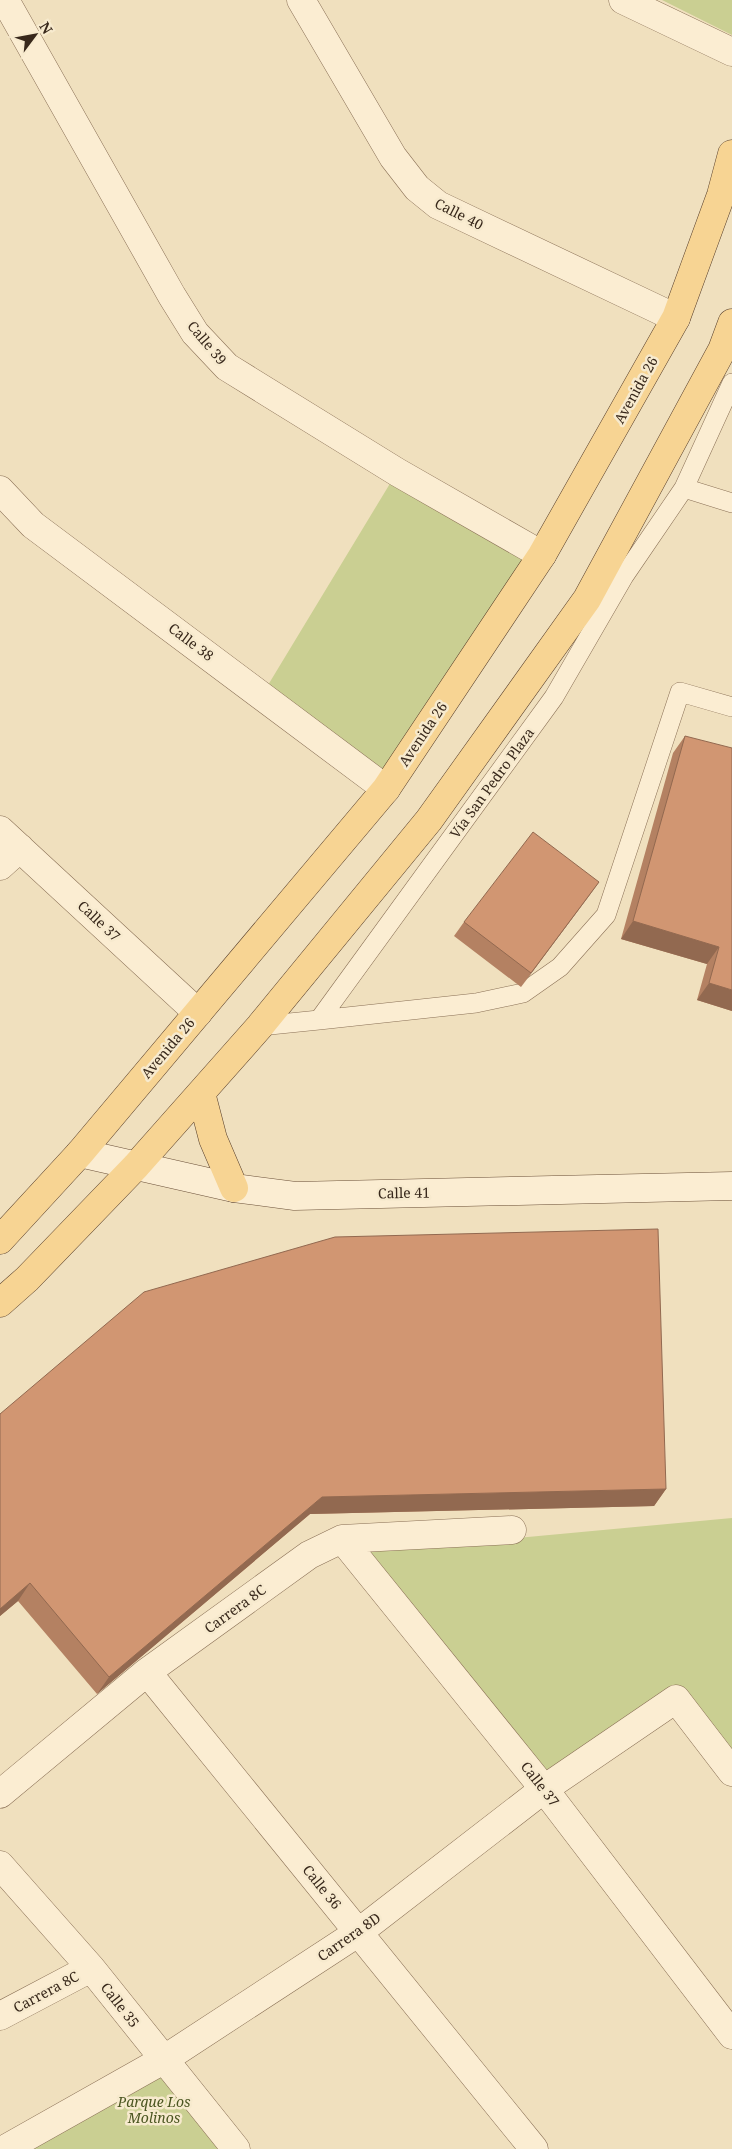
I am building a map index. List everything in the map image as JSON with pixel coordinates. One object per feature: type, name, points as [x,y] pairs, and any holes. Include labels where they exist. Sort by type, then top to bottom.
[{"type":"main road","name":"Avenida 26","points":[[0,1240],[80,1153],[386,789],[542,555],[676,318],[721,195],[732,154]]},
{"type":"main road","points":[[0,1303],[27,1279],[136,1166],[201,1093],[260,1026],[429,820],[587,599],[722,350],[732,323]]},
{"type":"main road","points":[[201,1093],[213,1138],[234,1188]]},
{"type":"street","name":"Calle 39","points":[[5,0],[195,334],[227,367],[397,472],[542,555]]},
{"type":"street","name":"Calle 40","points":[[301,0],[393,157],[417,188],[438,205],[676,318]]},
{"type":"street","points":[[624,0],[732,52]]},
{"type":"street","name":"Calle 38","points":[[0,490],[33,525],[386,789]]},
{"type":"street","name":"Calle 37","points":[[0,830],[198,1012]]},
{"type":"street","points":[[0,866],[20,848]]},
{"type":"street","name":"Calle 41","points":[[80,1153],[234,1188],[295,1196],[732,1186]]},
{"type":"street","name":"Carrera 8C","points":[[0,1794],[147,1672],[309,1555],[342,1539],[512,1530]]},
{"type":"street","name":"Calle 37","points":[[342,1539],[544,1789],[732,2035]]},
{"type":"street","name":"Calle 36","points":[[147,1672],[534,2149]]},
{"type":"street","name":"Carrera 8D","points":[[5,2149],[163,2060],[359,1932],[544,1789],[676,1699],[732,1772]]},
{"type":"street","name":"Calle 35","points":[[0,1865],[91,1968],[236,2149]]},
{"type":"street","name":"Carrera 8C","points":[[0,2016],[91,1968]]},
{"type":"lane","name":"Vía San Pedro Plaza","points":[[319,1020],[554,697],[624,576],[684,488],[732,383]]},
{"type":"lane","points":[[684,488],[732,503]]},
{"type":"lane","points":[[260,1026],[476,1002],[523,993],[560,967],[606,915],[680,692],[732,707]]},
{"type":"green space","points":[[662,0],[732,0],[732,35]]},
{"type":"green space","points":[[397,472],[542,555],[386,789],[262,695]]},
{"type":"green space","points":[[732,1518],[732,1772],[676,1699],[544,1789],[360,1550],[517,1538]]},
{"type":"green space","name":"Parque Los Molinos","points":[[163,2060],[235,2149],[5,2149]]},
{"type":"building","points":[[685,736],[732,748],[732,990],[709,983],[719,947],[633,921]]},
{"type":"building","points":[[533,832],[599,882],[531,973],[464,922]]},
{"type":"building","points":[[658,1229],[666,1489],[322,1497],[109,1677],[30,1583],[0,1609],[0,1414],[144,1292],[335,1237]]}]
